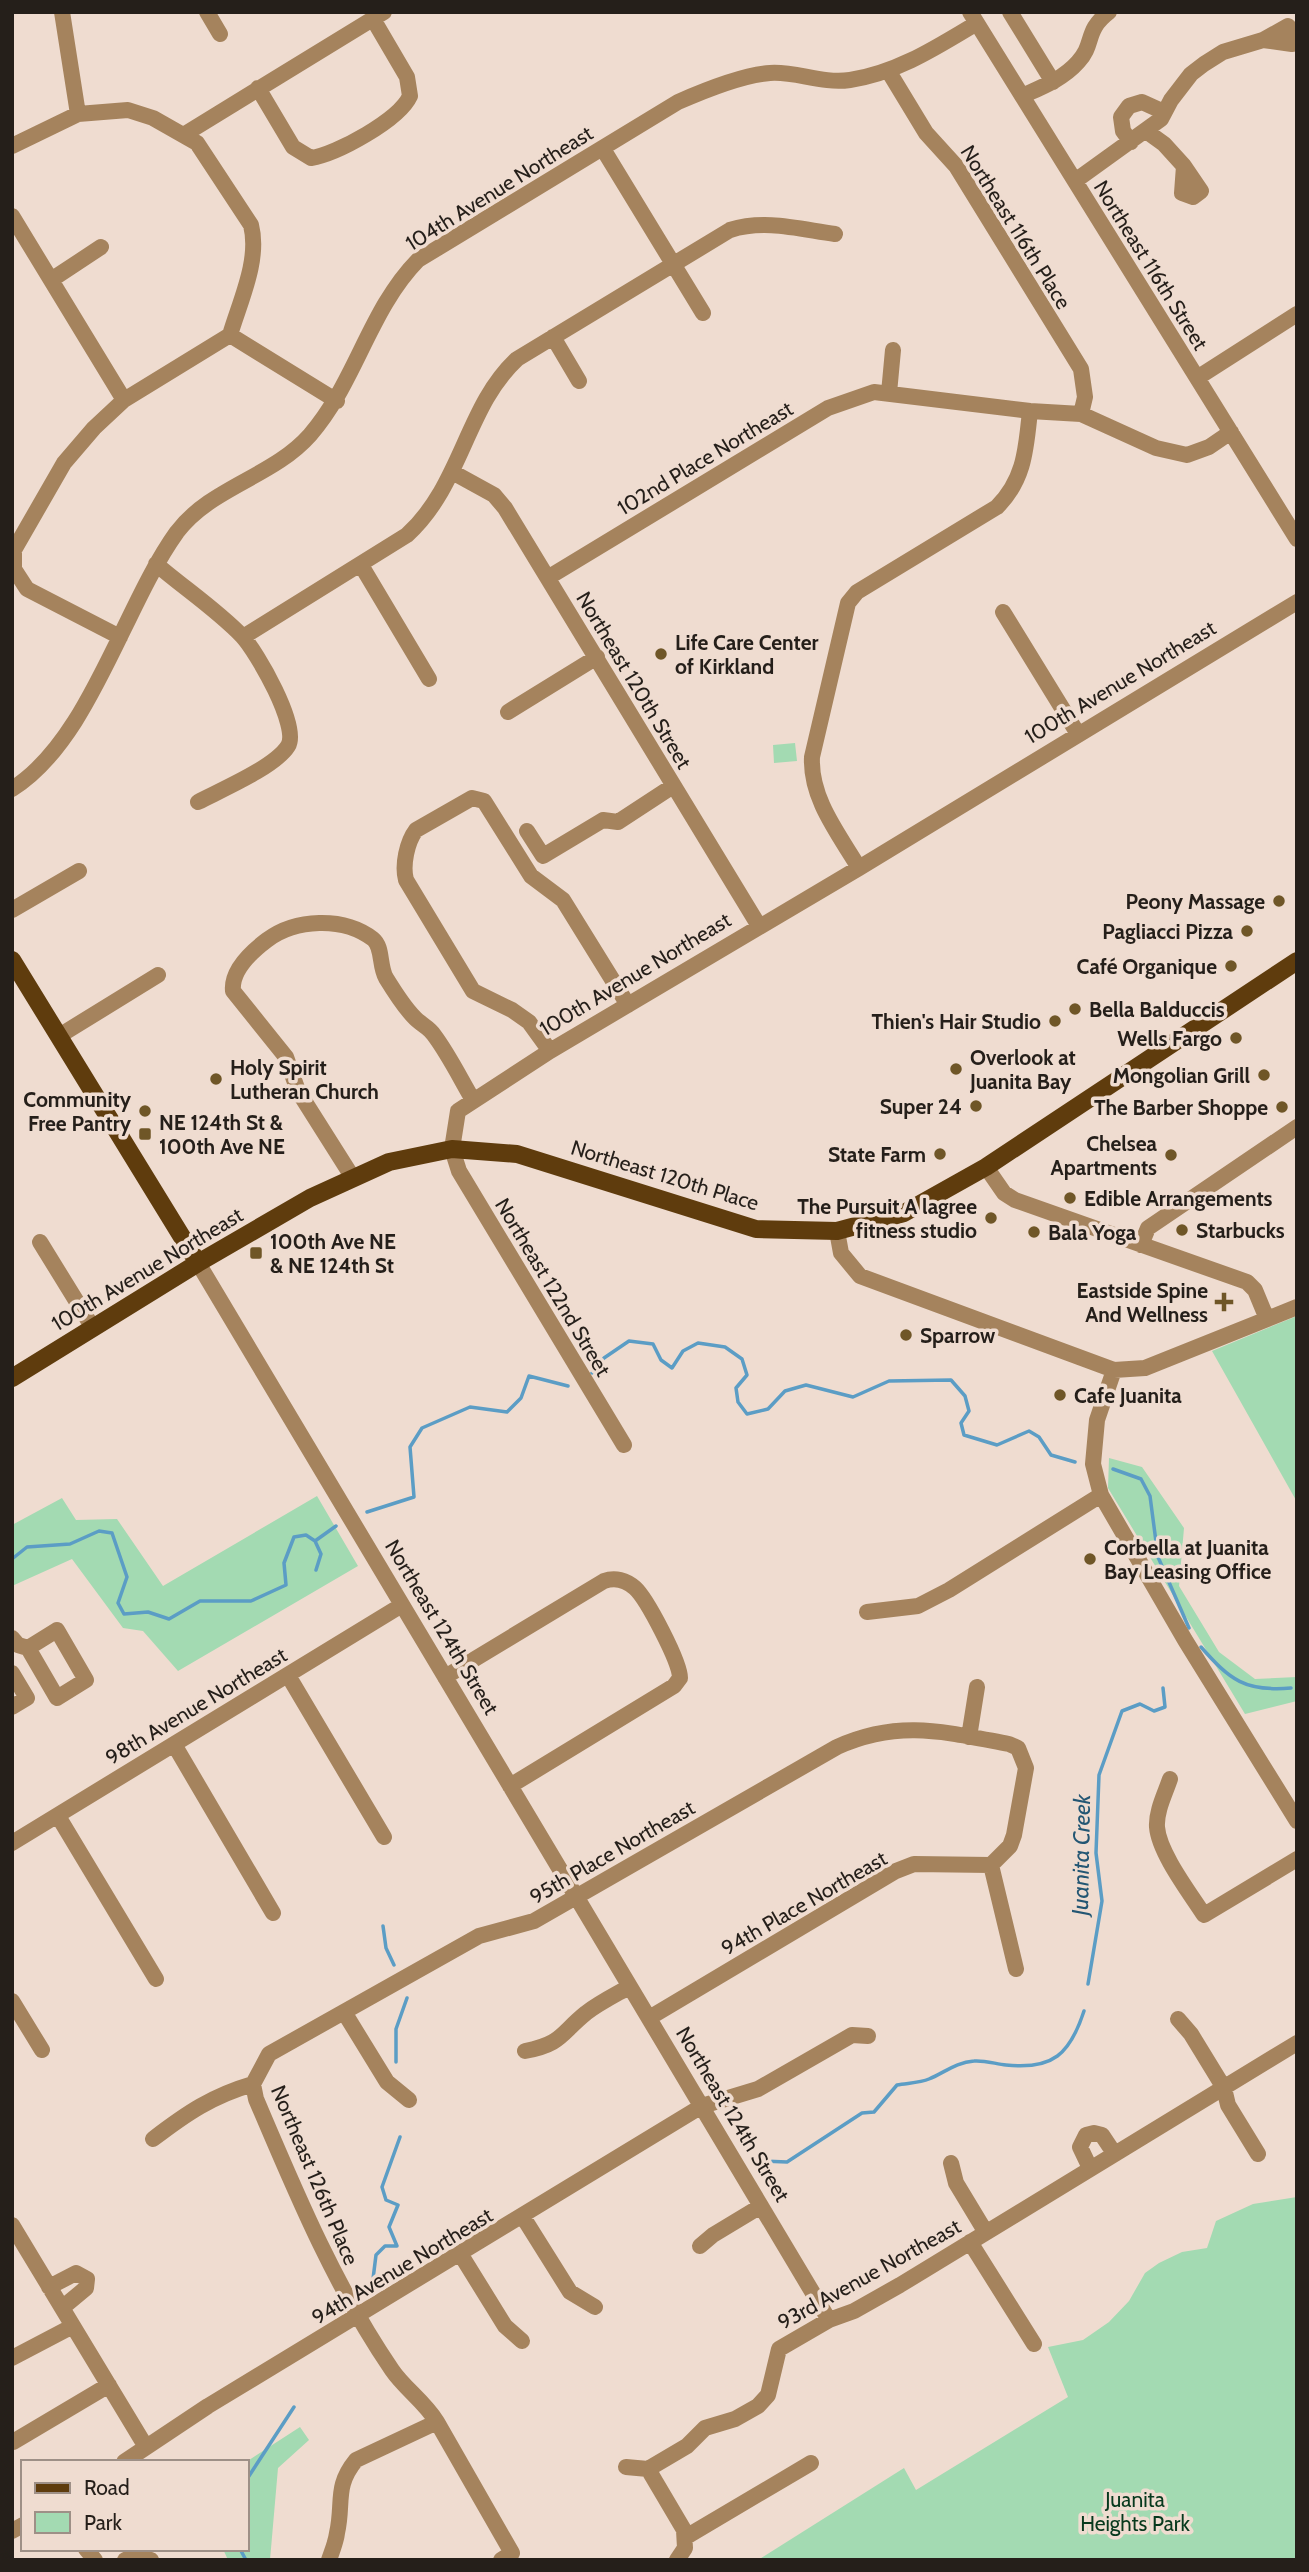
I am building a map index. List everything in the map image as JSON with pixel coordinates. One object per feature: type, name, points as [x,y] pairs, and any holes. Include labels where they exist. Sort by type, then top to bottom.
[{"type":"main road","name":"Northeast 124th Street","points":[[12,960],[198,1263]]},
{"type":"main road","points":[[837,1231],[904,1213],[986,1167],[1297,961]]},
{"type":"main road","name":"100th Avenue Northeast","points":[[12,1378],[198,1263],[310,1198],[389,1162],[452,1149]]},
{"type":"main road","name":"Northeast 120th Place","points":[[452,1149],[517,1154],[756,1229],[837,1231]]},
{"type":"street","points":[[62,12],[78,114]]},
{"type":"street","points":[[207,12],[220,34]]},
{"type":"street","points":[[1010,12],[1053,82]]},
{"type":"street","points":[[1022,96],[1053,82],[1079,62],[1094,23],[1108,12]]},
{"type":"street","points":[[185,134],[258,88],[379,16],[407,77],[410,96],[396,114],[334,152],[311,158],[293,147],[258,88]]},
{"type":"street","name":"104th Avenue Northeast","points":[[13,788],[30,778],[59,746],[120,637],[156,564],[192,516],[290,453],[308,437],[337,401],[390,291],[418,260],[678,102],[705,90],[771,73],[820,81],[848,80],[889,72],[974,18]]},
{"type":"street","name":"Northeast 116th Street","points":[[974,18],[1297,539]]},
{"type":"street","points":[[1075,181],[1146,131],[1164,112],[1191,74],[1204,64],[1223,52],[1263,40]]},
{"type":"street","name":"Northeast 116th Place","points":[[889,72],[926,133],[956,166],[1080,369],[1085,397],[1081,414]]},
{"type":"street","points":[[1131,142],[1124,131],[1121,117],[1129,106],[1142,102],[1164,112]]},
{"type":"street","points":[[12,146],[78,114],[128,110],[153,118],[185,134],[205,152],[251,225],[255,238],[254,253],[230,335],[124,400],[64,463],[13,549],[15,569],[27,589],[120,637]]},
{"type":"street","points":[[1146,131],[1164,144],[1184,166]]},
{"type":"street","points":[[603,149],[703,313]]},
{"type":"street","points":[[12,216],[124,400]]},
{"type":"street","points":[[243,637],[360,565],[421,522],[454,473],[493,386],[517,359],[730,230],[749,224],[767,223],[835,234]]},
{"type":"street","points":[[51,280],[101,247]]},
{"type":"street","points":[[1197,378],[1295,319]]},
{"type":"street","points":[[230,335],[337,401]]},
{"type":"street","points":[[553,337],[579,381]]},
{"type":"street","points":[[889,393],[893,350]]},
{"type":"street","name":"102nd Place Northeast","points":[[549,577],[828,408],[857,396],[889,393],[1030,411],[1081,414]]},
{"type":"street","points":[[859,868],[816,794],[811,775],[812,757],[848,603],[857,592],[997,507],[1008,496],[1022,470],[1030,411]]},
{"type":"street","points":[[1081,414],[1156,448],[1186,455],[1209,447],[1231,432]]},
{"type":"street","name":"Northeast 120th Street","points":[[454,473],[494,495],[549,577],[760,926]]},
{"type":"street","points":[[156,564],[243,637],[289,720],[290,744],[273,760],[198,802]]},
{"type":"street","points":[[360,565],[429,679]]},
{"type":"street","name":"100th Avenue Northeast","points":[[452,1149],[458,1111],[473,1100],[550,1051],[859,868],[1297,602]]},
{"type":"street","points":[[1003,612],[1078,734]]},
{"type":"street","points":[[508,712],[597,657]]},
{"type":"street","points":[[527,831],[543,856],[603,820],[618,822],[673,786]]},
{"type":"street","points":[[550,1051],[529,1022],[473,990],[418,900],[404,870],[411,836],[416,830],[472,798],[484,801],[531,876],[563,900],[628,1005]]},
{"type":"street","points":[[12,910],[79,871]]},
{"type":"street","points":[[353,1178],[298,1091],[286,1058],[233,991],[232,981],[238,971],[259,946],[276,933],[306,922],[324,923],[374,939],[380,948],[379,963],[385,977],[415,1018],[434,1033],[473,1100]]},
{"type":"street","points":[[59,1036],[158,975]]},
{"type":"street","points":[[1142,1245],[1148,1228],[1297,1128]]},
{"type":"street","name":"Northeast 122nd Street","points":[[452,1149],[459,1171],[624,1445]]},
{"type":"street","points":[[986,1167],[1004,1193],[1015,1200],[1247,1282],[1255,1290],[1267,1319]]},
{"type":"street","points":[[837,1231],[841,1253],[860,1276],[1114,1370],[1145,1368],[1297,1307]]},
{"type":"street","points":[[40,1242],[93,1328]]},
{"type":"street","name":"Northeast 124th Street","points":[[198,1263],[829,2320]]},
{"type":"street","points":[[1114,1370],[1097,1420],[1093,1464],[1101,1496],[1185,1640],[1297,1821]]},
{"type":"street","points":[[867,1612],[918,1606],[949,1590],[1101,1496]]},
{"type":"street","points":[[445,1677],[604,1581],[618,1579],[636,1589],[676,1658],[680,1678],[666,1694],[510,1786]]},
{"type":"street","name":"98th Avenue Northeast","points":[[12,1843],[289,1677],[402,1605]]},
{"type":"street","points":[[12,1638],[18,1645],[28,1648]]},
{"type":"street","points":[[12,1673],[27,1698],[12,1707]]},
{"type":"street","points":[[289,1677],[384,1837]]},
{"type":"street","points":[[969,1737],[976,1687]]},
{"type":"street","name":"95th Place Northeast","points":[[253,2084],[269,2054],[479,1936],[534,1921],[578,1899],[838,1747],[862,1736],[906,1729],[969,1737],[1018,1748],[1026,1768],[1014,1835],[1010,1846],[991,1864]]},
{"type":"street","points":[[175,1746],[273,1913]]},
{"type":"street","points":[[1170,1779],[1158,1811],[1157,1828],[1161,1844],[1204,1915],[1297,1858]]},
{"type":"street","points":[[58,1816],[156,1979]]},
{"type":"street","name":"94th Place Northeast","points":[[649,2018],[896,1871],[914,1864],[991,1864]]},
{"type":"street","points":[[991,1864],[1016,1969]]},
{"type":"street","points":[[525,2050],[547,2047],[566,2034],[586,2013],[629,1987]]},
{"type":"street","points":[[12,2001],[42,2050]]},
{"type":"street","points":[[344,2012],[387,2082],[409,2100]]},
{"type":"street","points":[[1178,2019],[1191,2034],[1224,2088],[1228,2105],[1258,2154]]},
{"type":"street","name":"94th Avenue Northeast","points":[[127,2460],[702,2106],[758,2089],[852,2035],[868,2036]]},
{"type":"street","name":"93rd Avenue Northeast","points":[[648,2469],[687,2446],[705,2428],[735,2419],[758,2406],[768,2395],[779,2349],[829,2320],[854,2311],[1297,2043]]},
{"type":"street","points":[[153,2139],[202,2104],[221,2094],[253,2084]]},
{"type":"street","name":"Northeast 126th Place","points":[[253,2084],[256,2099],[315,2236],[359,2317],[394,2373],[424,2401],[437,2422],[512,2553],[501,2560]]},
{"type":"street","points":[[1090,2168],[1080,2151],[1080,2143],[1086,2136],[1094,2133],[1102,2135],[1114,2154]]},
{"type":"street","points":[[951,2163],[956,2183],[985,2231]]},
{"type":"street","points":[[700,2246],[761,2206]]},
{"type":"street","points":[[523,2217],[570,2292],[595,2307]]},
{"type":"street","points":[[12,2225],[146,2447]]},
{"type":"street","points":[[970,2242],[1034,2344]]},
{"type":"street","points":[[461,2255],[505,2326],[522,2341]]},
{"type":"street","points":[[49,2287],[76,2273],[87,2279],[86,2288],[62,2308]]},
{"type":"street","points":[[12,2358],[73,2326]]},
{"type":"street","points":[[13,2442],[108,2385]]},
{"type":"street","points":[[329,2560],[337,2533],[342,2481],[349,2468],[356,2460],[437,2422]]},
{"type":"street","points":[[686,2537],[811,2463]]},
{"type":"street","points":[[626,2467],[648,2469],[686,2537],[685,2548],[677,2560]]},
{"type":"street","points":[[125,2560],[134,2556],[151,2560]]},
{"type":"green space","points":[[795,743],[797,761],[774,763],[773,745]]},
{"type":"green space","points":[[1297,1316],[1297,1502],[1212,1351]]},
{"type":"green space","points":[[1109,1458],[1142,1467],[1184,1528],[1179,1586],[1219,1652],[1255,1679],[1297,1677],[1297,1701],[1245,1714],[1108,1488]]},
{"type":"green space","points":[[317,1496],[358,1566],[178,1671],[143,1631],[123,1628],[72,1559],[12,1586],[12,1525],[62,1498],[76,1520],[117,1519],[163,1586]]},
{"type":"green space","name":"Juanita Heights Park","points":[[1297,2197],[1297,2560],[758,2560],[904,2468],[916,2490],[1068,2397],[1048,2347],[1083,2340],[1109,2322],[1129,2301],[1145,2273],[1182,2252],[1207,2248],[1216,2221],[1253,2204]]},
{"type":"green space","points":[[300,2427],[309,2440],[278,2468],[270,2560],[228,2560],[224,2551],[248,2551],[248,2461]]},
{"type":"waterway","name":"Juanita Creek","points":[[592,1373],[604,1358],[629,1341],[653,1344],[661,1360],[672,1368],[683,1351],[698,1343],[725,1347],[742,1359],[747,1375],[736,1388],[738,1402],[747,1414],[768,1409],[785,1391],[806,1385],[853,1397],[889,1381],[951,1380],[965,1396],[969,1411],[961,1423],[964,1435],[997,1445],[1029,1431],[1039,1437],[1051,1455],[1075,1462]]},
{"type":"waterway","name":"Juanita Creek","points":[[367,1512],[414,1497],[410,1447],[422,1428],[470,1407],[507,1412],[521,1398],[529,1376],[568,1386]]},
{"type":"waterway","name":"Juanita Creek","points":[[1113,1469],[1141,1479],[1150,1496],[1158,1557],[1189,1628]]},
{"type":"waterway","name":"Juanita Creek","points":[[12,1559],[27,1547],[70,1544],[99,1531],[112,1533],[127,1577],[118,1603],[124,1614],[148,1612],[169,1619],[200,1601],[251,1601],[286,1585],[284,1563],[294,1537],[306,1535],[315,1541],[336,1526]]},
{"type":"waterway","points":[[315,1541],[321,1554],[316,1570]]},
{"type":"waterway","name":"Juanita Creek","points":[[1201,1647],[1230,1676],[1240,1681],[1262,1688],[1291,1688]]},
{"type":"waterway","name":"Juanita Creek","points":[[1088,1984],[1102,1901],[1096,1853],[1099,1775],[1122,1711],[1140,1704],[1154,1711],[1165,1707],[1163,1688]]},
{"type":"waterway","points":[[383,1926],[386,1948],[394,1965]]},
{"type":"waterway","points":[[396,2062],[396,2029],[407,1998]]},
{"type":"waterway","name":"Juanita Creek","points":[[760,2161],[787,2162],[862,2113],[874,2112],[897,2085],[935,2077],[968,2062],[1022,2066],[1048,2061],[1066,2048],[1084,2011]]},
{"type":"waterway","points":[[373,2279],[376,2255],[385,2246],[397,2246],[389,2227],[398,2205],[386,2200],[382,2187],[400,2137]]},
{"type":"waterway","points":[[248,2477],[294,2407]]},
{"type":"waterway","points":[[241,2551],[246,2560]]},
{"type":"place","name":"Life Care Center of Kirkland","points":[[661,654]]},
{"type":"place","name":"Peony Massage","points":[[1279,901]]},
{"type":"place","name":"Pagliacci Pizza","points":[[1247,931]]},
{"type":"place","name":"Café Organique","points":[[1231,966]]},
{"type":"place","name":"Bella Balduccis","points":[[1075,1009]]},
{"type":"place","name":"Thien's Hair Studio","points":[[1055,1021]]},
{"type":"place","name":"Wells Fargo","points":[[1236,1038]]},
{"type":"place","name":"Overlook at Juanita Bay","points":[[956,1069]]},
{"type":"place","name":"Mongolian Grill","points":[[1264,1075]]},
{"type":"place","name":"Holy Spirit Lutheran Church","points":[[216,1079]]},
{"type":"place","name":"Super 24","points":[[976,1106]]},
{"type":"place","name":"The Barber Shoppe","points":[[1282,1107]]},
{"type":"place","name":"Community Free Pantry","points":[[145,1111]]},
{"type":"place","name":"NE 124th St & 100th Ave NE","points":[[145,1134]]},
{"type":"place","name":"State Farm","points":[[940,1154]]},
{"type":"place","name":"Chelsea Apartments","points":[[1171,1155]]},
{"type":"place","name":"Edible Arrangements","points":[[1070,1198]]},
{"type":"place","name":"The Pursuit A lagree fitness studio","points":[[991,1218]]},
{"type":"place","name":"Starbucks","points":[[1182,1230]]},
{"type":"place","name":"Bala Yoga","points":[[1034,1232]]},
{"type":"place","name":"100th Ave NE & NE 124th St","points":[[256,1253]]},
{"type":"place","name":"Eastside Spine And Wellness","points":[[1224,1302]]},
{"type":"place","name":"Sparrow","points":[[906,1335]]},
{"type":"place","name":"Cafe Juanita","points":[[1060,1395]]},
{"type":"place","name":"Corbella at Juanita Bay Leasing Office","points":[[1090,1559]]}]
